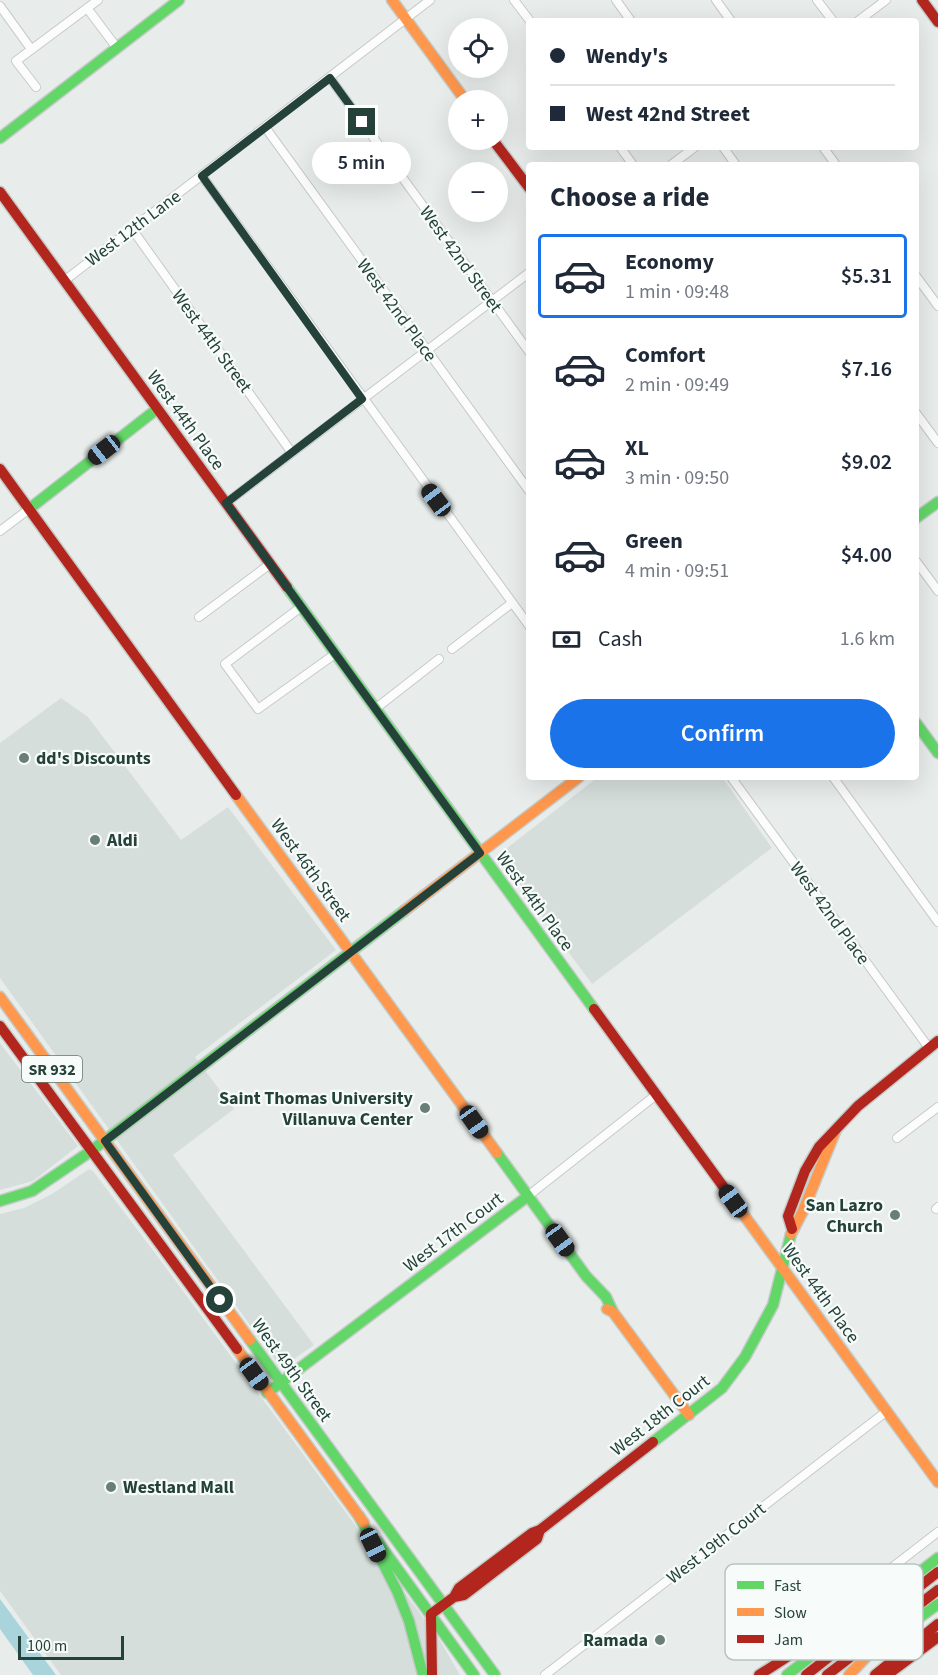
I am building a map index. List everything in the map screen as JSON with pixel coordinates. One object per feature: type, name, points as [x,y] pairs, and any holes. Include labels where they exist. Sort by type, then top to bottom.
[{"type":"main road","points":[[0,138],[179,0]]},
{"type":"main road","points":[[392,0],[458,90]]},
{"type":"main road","points":[[922,0],[938,22]]},
{"type":"main road","points":[[501,150],[526,184]]},
{"type":"main road","name":"West 44th Place","points":[[0,192],[938,1482]]},
{"type":"main road","points":[[29,509],[157,409]]},
{"type":"main road","name":"West 46th Street","points":[[0,469],[596,1289],[597,1296],[606,1309],[613,1312],[689,1415]]},
{"type":"main road","points":[[919,516],[938,502]]},
{"type":"main road","points":[[919,727],[938,753]]},
{"type":"main road","points":[[0,1201],[33,1191],[105,1141],[575,780]]},
{"type":"main road","name":"West 49th Street","points":[[0,997],[495,1675]]},
{"type":"main road","name":"West 49th Street","points":[[0,1026],[474,1675]]},
{"type":"main road","name":"West 18th Court","points":[[430,1614],[454,1597],[459,1588],[532,1533],[540,1530],[722,1388],[745,1357],[773,1305],[792,1229],[800,1220],[817,1173],[831,1149],[835,1132],[858,1106],[933,1045]]},
{"type":"main road","name":"West 17th Court","points":[[267,1393],[528,1196]]},
{"type":"main road","points":[[159,1245],[172,1250],[195,1282],[201,1285],[209,1284]]},
{"type":"main road","points":[[359,1516],[401,1601],[423,1675]]},
{"type":"main road","points":[[923,1570],[938,1558]]},
{"type":"main road","points":[[923,1584],[938,1572]]},
{"type":"main road","points":[[923,1601],[938,1590]]},
{"type":"main road","points":[[923,1615],[938,1604]]},
{"type":"main road","points":[[430,1614],[432,1675]]},
{"type":"main road","points":[[923,1635],[938,1623]]},
{"type":"main road","points":[[923,1648],[938,1637]]},
{"type":"main road","points":[[452,1645],[467,1675]]},
{"type":"main road","points":[[759,1675],[782,1660]]},
{"type":"main road","points":[[787,1675],[806,1660]]},
{"type":"main road","points":[[806,1675],[825,1660]]},
{"type":"main road","points":[[827,1675],[847,1660]]},
{"type":"main road","points":[[843,1675],[862,1660]]},
{"type":"main road","points":[[849,1675],[863,1660]]},
{"type":"main road","points":[[875,1675],[893,1660]]},
{"type":"main road","points":[[887,1675],[907,1660]]},
{"type":"street","points":[[36,87],[16,60],[98,0]]},
{"type":"street","name":"West 12th Lane","points":[[64,281],[430,0]]},
{"type":"street","points":[[514,0],[528,18]]},
{"type":"street","points":[[616,0],[629,18]]},
{"type":"street","points":[[716,0],[729,18]]},
{"type":"street","points":[[817,0],[831,18]]},
{"type":"street","points":[[862,18],[886,0]]},
{"type":"street","points":[[0,6],[32,49]]},
{"type":"street","points":[[87,8],[117,48]]},
{"type":"street","name":"West 42nd Street","points":[[330,78],[526,348]]},
{"type":"street","name":"West 42nd Place","points":[[265,128],[526,487]]},
{"type":"street","points":[[675,162],[691,150]]},
{"type":"street","points":[[202,176],[526,622]]},
{"type":"street","name":"West 44th Street","points":[[132,229],[292,453]]},
{"type":"street","points":[[226,503],[526,275]]},
{"type":"street","points":[[919,280],[938,306]]},
{"type":"street","points":[[919,418],[938,443]]},
{"type":"street","points":[[0,531],[29,509]]},
{"type":"street","points":[[199,617],[270,564]]},
{"type":"street","points":[[919,565],[938,591]]},
{"type":"street","points":[[452,649],[512,603]]},
{"type":"street","points":[[302,607],[225,663],[258,709],[335,654]]},
{"type":"street","points":[[375,709],[439,659]]},
{"type":"street","name":"West 42nd Place","points":[[732,780],[933,1045]]},
{"type":"street","points":[[835,780],[938,922]]},
{"type":"street","name":"West 17th Court","points":[[528,1196],[656,1095]]},
{"type":"street","points":[[897,1138],[938,1107]]},
{"type":"street","name":"West 19th Court","points":[[545,1675],[887,1411]]},
{"type":"street","points":[[897,1564],[938,1532]]},
{"type":"shaded area","points":[[61,698],[88,717],[181,840],[228,807],[336,950],[195,1057],[234,1109],[173,1155],[314,1345],[281,1368],[0,978],[0,743]]},
{"type":"shaded area","points":[[594,780],[724,780],[772,848],[592,984],[501,861],[502,852]]},
{"type":"shaded area","points":[[0,1043],[78,1146],[33,1181],[0,1190]]},
{"type":"shaded area","points":[[89,1169],[93,1171],[155,1253],[439,1639],[460,1675],[61,1675],[0,1591],[0,1214],[24,1208],[52,1194]]},
{"type":"water","points":[[0,1599],[56,1675],[33,1675],[0,1629]]},
{"type":"traffic: fast","points":[[0,138],[179,0]]},
{"type":"traffic: fast","points":[[29,509],[157,409]]},
{"type":"traffic: fast","points":[[919,516],[938,502]]},
{"type":"traffic: fast","points":[[287,587],[594,1009]]},
{"type":"traffic: fast","points":[[919,727],[938,753]]},
{"type":"traffic: fast","points":[[0,1201],[32,1191],[91,1151],[404,911]]},
{"type":"traffic: fast","points":[[497,1153],[586,1276],[606,1297],[613,1312]]},
{"type":"traffic: fast","points":[[267,1393],[528,1196]]},
{"type":"traffic: fast","points":[[653,1442],[722,1388],[745,1357],[773,1305],[791,1234]]},
{"type":"traffic: fast","points":[[250,1340],[495,1675]]},
{"type":"traffic: fast","points":[[359,1516],[397,1591],[409,1621],[423,1675]]},
{"type":"traffic: fast","points":[[378,1542],[474,1675]]},
{"type":"traffic: fast","points":[[923,1570],[938,1558]]},
{"type":"traffic: fast","points":[[923,1615],[938,1604]]},
{"type":"traffic: fast","points":[[787,1675],[806,1660]]},
{"type":"traffic: slow","points":[[392,0],[458,90]]},
{"type":"traffic: slow","points":[[404,911],[575,780]]},
{"type":"traffic: slow","points":[[236,795],[497,1153]]},
{"type":"traffic: slow","points":[[0,997],[250,1340]]},
{"type":"traffic: slow","points":[[791,1234],[803,1211],[835,1132]]},
{"type":"traffic: slow","points":[[741,1211],[938,1482]]},
{"type":"traffic: slow","points":[[607,1309],[613,1312],[689,1415]]},
{"type":"traffic: slow","points":[[237,1349],[364,1523]]},
{"type":"traffic: slow","points":[[849,1675],[863,1660]]},
{"type":"traffic: jam","points":[[922,0],[938,22]]},
{"type":"traffic: jam","points":[[501,150],[526,184]]},
{"type":"traffic: jam","points":[[0,192],[287,587]]},
{"type":"traffic: jam","points":[[0,469],[236,795]]},
{"type":"traffic: jam","points":[[594,1009],[741,1211]]},
{"type":"traffic: jam","points":[[0,1026],[237,1349]]},
{"type":"traffic: jam","points":[[792,1229],[788,1216],[805,1171],[819,1147],[858,1106],[938,1041]]},
{"type":"traffic: jam","points":[[431,1614],[454,1597],[459,1588],[532,1533],[540,1530],[653,1442]]},
{"type":"traffic: jam","points":[[454,1597],[464,1595],[537,1539],[540,1530]]},
{"type":"traffic: jam","points":[[923,1584],[938,1572]]},
{"type":"traffic: jam","points":[[923,1601],[938,1590]]},
{"type":"traffic: jam","points":[[431,1614],[432,1675]]},
{"type":"traffic: jam","points":[[923,1636],[938,1624]]},
{"type":"traffic: jam","points":[[923,1648],[938,1637]]},
{"type":"traffic: jam","points":[[759,1675],[782,1660]]},
{"type":"traffic: jam","points":[[806,1675],[825,1660]]},
{"type":"traffic: jam","points":[[827,1675],[847,1660]]},
{"type":"traffic: jam","points":[[875,1675],[894,1660]]},
{"type":"traffic: jam","points":[[887,1675],[907,1660]]},
{"type":"place","name":"dd's Discounts","points":[[24,758]]},
{"type":"place","name":"Aldi","points":[[95,840]]},
{"type":"place","name":"Saint Thomas University Villanuva Center","points":[[425,1108]]},
{"type":"place","name":"San Lazro Church","points":[[895,1215]]},
{"type":"place","name":"Westland Mall","points":[[111,1487]]},
{"type":"place","name":"Ramada","points":[[660,1640]]},
{"type":"route","points":[[220,1300],[105,1141],[480,853],[226,503],[362,399],[202,176],[330,78],[362,122]]}]
